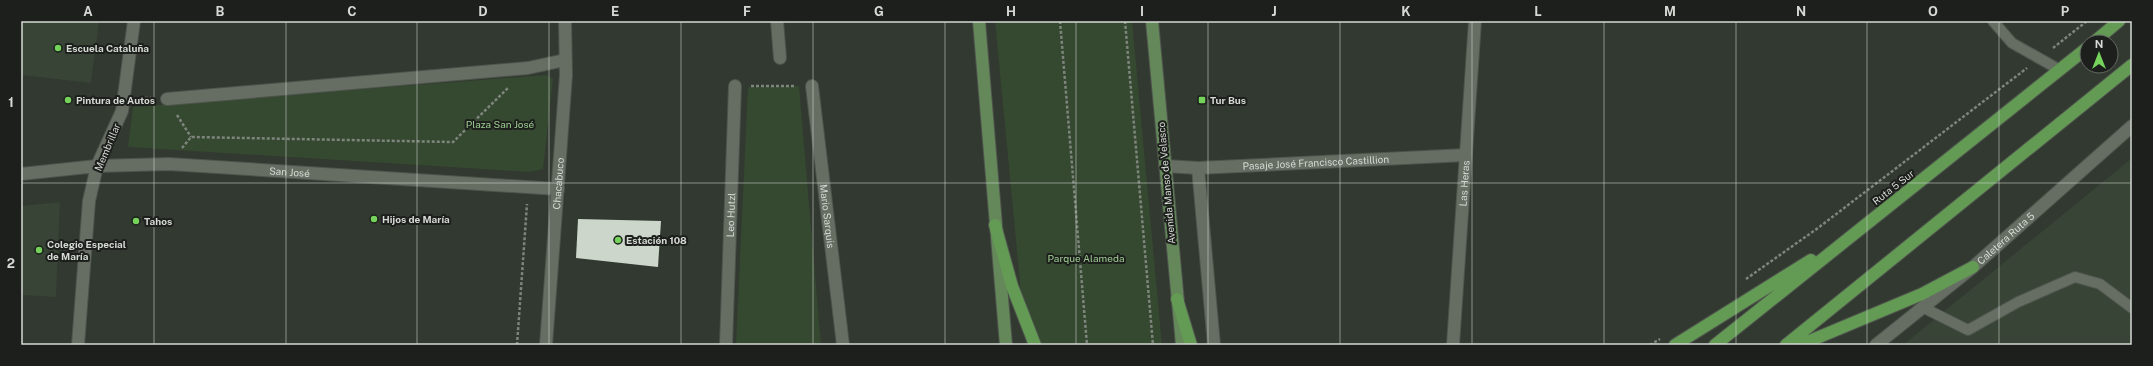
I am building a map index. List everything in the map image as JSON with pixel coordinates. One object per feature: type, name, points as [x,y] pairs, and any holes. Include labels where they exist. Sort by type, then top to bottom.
[{"type":"highway","points":[[2104,34],[2119,21]]},
{"type":"highway","name":"Ruta 5 Sur","points":[[1715,345],[1857,230],[2079,55]]},
{"type":"highway","points":[[1786,345],[2132,65]]},
{"type":"highway","points":[[995,226],[1012,286],[1035,345]]},
{"type":"highway","points":[[1675,345],[1857,230]]},
{"type":"highway","points":[[1800,345],[1915,297],[1973,267]]},
{"type":"highway","points":[[1177,299],[1191,345]]},
{"type":"main road","points":[[979,21],[1006,345]]},
{"type":"main road","name":"Avenida Manso de Velasco","points":[[1152,21],[1182,345]]},
{"type":"street","name":"Membrillar","points":[[78,345],[89,201],[97,166],[122,111],[134,21]]},
{"type":"street","name":"Chacabuco","points":[[546,345],[558,189],[565,60],[564,21]]},
{"type":"street","points":[[777,21],[780,58]]},
{"type":"street","name":"Las Heras","points":[[1453,345],[1475,21]]},
{"type":"street","points":[[167,99],[528,68],[565,60]]},
{"type":"street","name":"Leo Hutzl","points":[[726,345],[735,86]]},
{"type":"street","name":"Mario Sarquis","points":[[812,86],[843,345]]},
{"type":"street","name":"Caletera Ruta 5","points":[[1876,345],[1973,267],[2132,126]]},
{"type":"street","name":"Pasaje José Francisco Castillion","points":[[1165,166],[1198,168],[1466,155]]},
{"type":"street","name":"San José","points":[[21,174],[97,166],[169,164],[558,189]]},
{"type":"street","points":[[1198,168],[1214,345]]},
{"type":"lane","points":[[1993,21],[2012,44],[2060,70]]},
{"type":"lane","points":[[1922,307],[1968,330],[2018,302],[2075,277],[2100,284],[2132,308]]},
{"type":"path","points":[[1060,21],[1087,345]]},
{"type":"path","points":[[1125,21],[1153,345]]},
{"type":"path","points":[[1741,282],[1842,209],[2087,21]]},
{"type":"path","points":[[169,164],[191,137],[453,142],[528,68]]},
{"type":"path","points":[[735,86],[812,86]]},
{"type":"path","points":[[517,345],[529,187]]},
{"type":"path","points":[[1650,345],[1663,336]]},
{"type":"shaded area","name":"Escuela Cataluña","points":[[21,21],[99,21],[91,83],[21,75]]},
{"type":"shaded area","points":[[2132,158],[2132,345],[1903,345]]},
{"type":"shaded area","name":"Colegio Especial de María","points":[[60,202],[56,297],[21,295],[21,206]]},
{"type":"green space","name":"Parque Alameda","points":[[995,21],[1132,21],[1162,345],[1026,345]]},
{"type":"green space","name":"Plaza San José","points":[[546,75],[553,79],[543,169],[530,172],[128,147],[133,107]]},
{"type":"green space","points":[[799,86],[821,345],[736,345],[748,87]]},
{"type":"building","name":"Estación 108","points":[[578,219],[661,221],[658,267],[576,258]]},
{"type":"place","name":"Escuela Cataluña","points":[[58,48]]},
{"type":"place","name":"Pintura de Autos","points":[[68,100]]},
{"type":"place","name":"Tur Bus","points":[[1202,100]]},
{"type":"place","name":"Hijos de María","points":[[374,219]]},
{"type":"place","name":"Tahos","points":[[136,221]]},
{"type":"place","name":"Estación 108","points":[[618,240]]},
{"type":"place","name":"Colegio Especial de María","points":[[39,250]]}]
